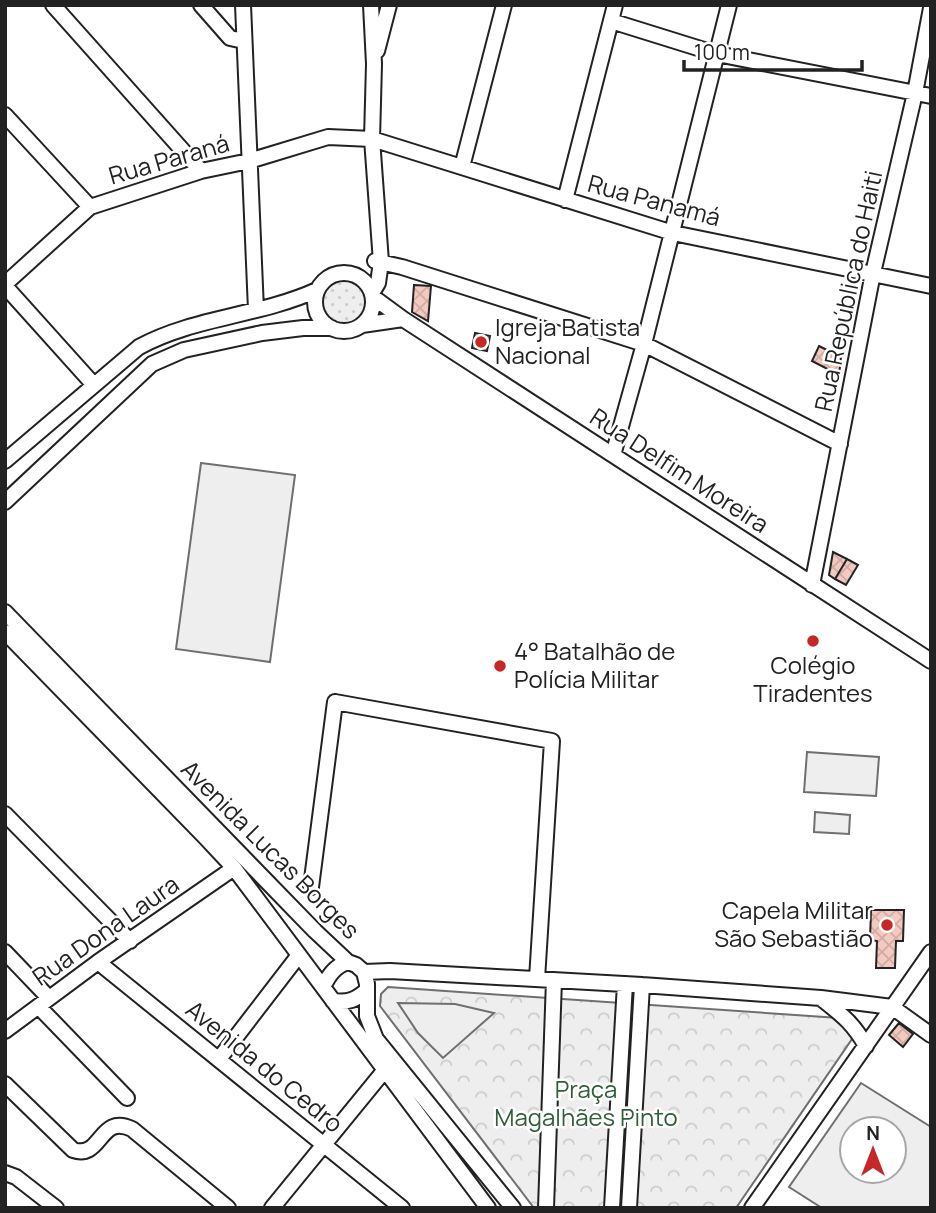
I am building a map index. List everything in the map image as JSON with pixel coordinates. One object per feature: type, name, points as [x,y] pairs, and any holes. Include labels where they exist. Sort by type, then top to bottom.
[{"type":"street","points":[[53,5],[201,171]]},
{"type":"street","points":[[201,5],[230,38],[244,40]]},
{"type":"street","points":[[243,5],[256,310]]},
{"type":"street","points":[[362,325],[372,312],[373,295],[378,283],[372,139],[374,64],[371,5]]},
{"type":"street","points":[[374,64],[389,5]]},
{"type":"street","points":[[462,167],[504,5]]},
{"type":"street","points":[[565,200],[615,5]]},
{"type":"street","points":[[613,455],[673,233],[729,5]]},
{"type":"street","name":"Rua República do Haiti","points":[[812,585],[873,274],[915,93],[931,8]]},
{"type":"street","points":[[611,21],[717,54],[931,96]]},
{"type":"street","points":[[5,115],[90,207]]},
{"type":"street","name":"Rua Paraná","points":[[5,285],[90,207],[201,171],[249,161],[328,137],[372,139]]},
{"type":"street","name":"Rua Panamá","points":[[372,139],[673,233],[931,286]]},
{"type":"street","points":[[355,274],[367,270],[378,258]]},
{"type":"street","points":[[378,258],[644,344],[840,444]]},
{"type":"street","points":[[332,328],[319,316],[315,299],[317,290],[329,277],[337,273],[355,274],[369,285],[373,295]]},
{"type":"street","points":[[5,285],[94,384]]},
{"type":"street","points":[[5,461],[139,347],[160,335],[294,300],[317,290]]},
{"type":"street","name":"Rua Delfim Moreira","points":[[373,295],[403,318],[931,661]]},
{"type":"street","points":[[5,502],[152,364],[184,349],[262,333],[303,328],[348,331],[362,325],[403,318]]},
{"type":"street","name":"Avenida Lucas Borges","points":[[5,612],[315,931],[348,962],[364,972],[367,978],[367,1016],[376,1039],[513,1208]]},
{"type":"street","name":"Avenida Lucas Borges","points":[[5,632],[234,868],[488,1208]]},
{"type":"street","points":[[311,887],[335,702],[552,741],[537,979]]},
{"type":"street","points":[[5,814],[130,941]]},
{"type":"street","name":"Rua Dona Laura","points":[[5,1031],[98,962],[234,868]]},
{"type":"street","points":[[5,952],[44,1002],[127,1098]]},
{"type":"street","points":[[752,1208],[931,952]]},
{"type":"street","points":[[219,1059],[299,955]]},
{"type":"street","name":"Avenida do Cedro","points":[[98,962],[402,1208]]},
{"type":"street","points":[[323,987],[332,971],[348,962]]},
{"type":"street","points":[[364,972],[390,971],[625,984],[821,998],[892,1007],[931,1035]]},
{"type":"street","points":[[545,1208],[554,980]]},
{"type":"street","points":[[612,1208],[625,984]]},
{"type":"street","points":[[629,1208],[642,985]]},
{"type":"street","points":[[333,1001],[351,1001],[367,989]]},
{"type":"street","points":[[821,998],[846,1018],[866,1046]]},
{"type":"street","points":[[272,1208],[384,1071]]},
{"type":"street","points":[[5,1084],[73,1150],[78,1152],[90,1149],[111,1127],[124,1125],[228,1208]]},
{"type":"street","points":[[5,1173],[16,1177],[56,1208]]},
{"type":"green space","points":[[345,278],[362,285],[369,302],[362,319],[345,326],[328,319],[321,302],[328,285]]},
{"type":"green space","points":[[201,463],[295,475],[270,662],[176,649]]},
{"type":"green space","points":[[807,752],[879,757],[876,796],[804,792]]},
{"type":"green space","points":[[815,812],[850,815],[849,834],[814,832]]},
{"type":"green space","name":"Praça Magalhães Pinto","points":[[388,987],[839,1018],[848,1028],[852,1039],[736,1208],[534,1208],[380,1006],[381,994]]},
{"type":"green space","points":[[398,1003],[455,1004],[494,1013],[443,1058],[418,1033]]},
{"type":"green space","points":[[861,1083],[931,1127],[931,1208],[822,1208],[789,1187],[838,1116],[838,1185],[908,1185],[908,1115],[839,1115]]},
{"type":"building","points":[[414,285],[431,286],[428,321],[412,312]]},
{"type":"building","name":"Igreja Batista Nacional","points":[[475,333],[490,336],[487,351],[472,348]]},
{"type":"building","points":[[819,346],[841,357],[839,375],[812,361]]},
{"type":"building","points":[[833,552],[847,559],[835,579],[829,575]]},
{"type":"building","points":[[847,559],[858,565],[846,585],[835,579]]},
{"type":"building","name":"Capela Militar São Sebastião","points":[[871,910],[904,910],[903,941],[896,941],[895,968],[876,968],[877,941],[870,940]]},
{"type":"building","points":[[899,1023],[913,1034],[903,1047],[889,1035]]},
{"type":"place","name":"Igreja Batista Nacional","points":[[481,342]]},
{"type":"place","name":"Colégio Tiradentes","points":[[813,641]]},
{"type":"place","name":"4° Batalhão de Polícia Militar","points":[[500,666]]},
{"type":"place","name":"Capela Militar São Sebastião","points":[[887,925]]}]
